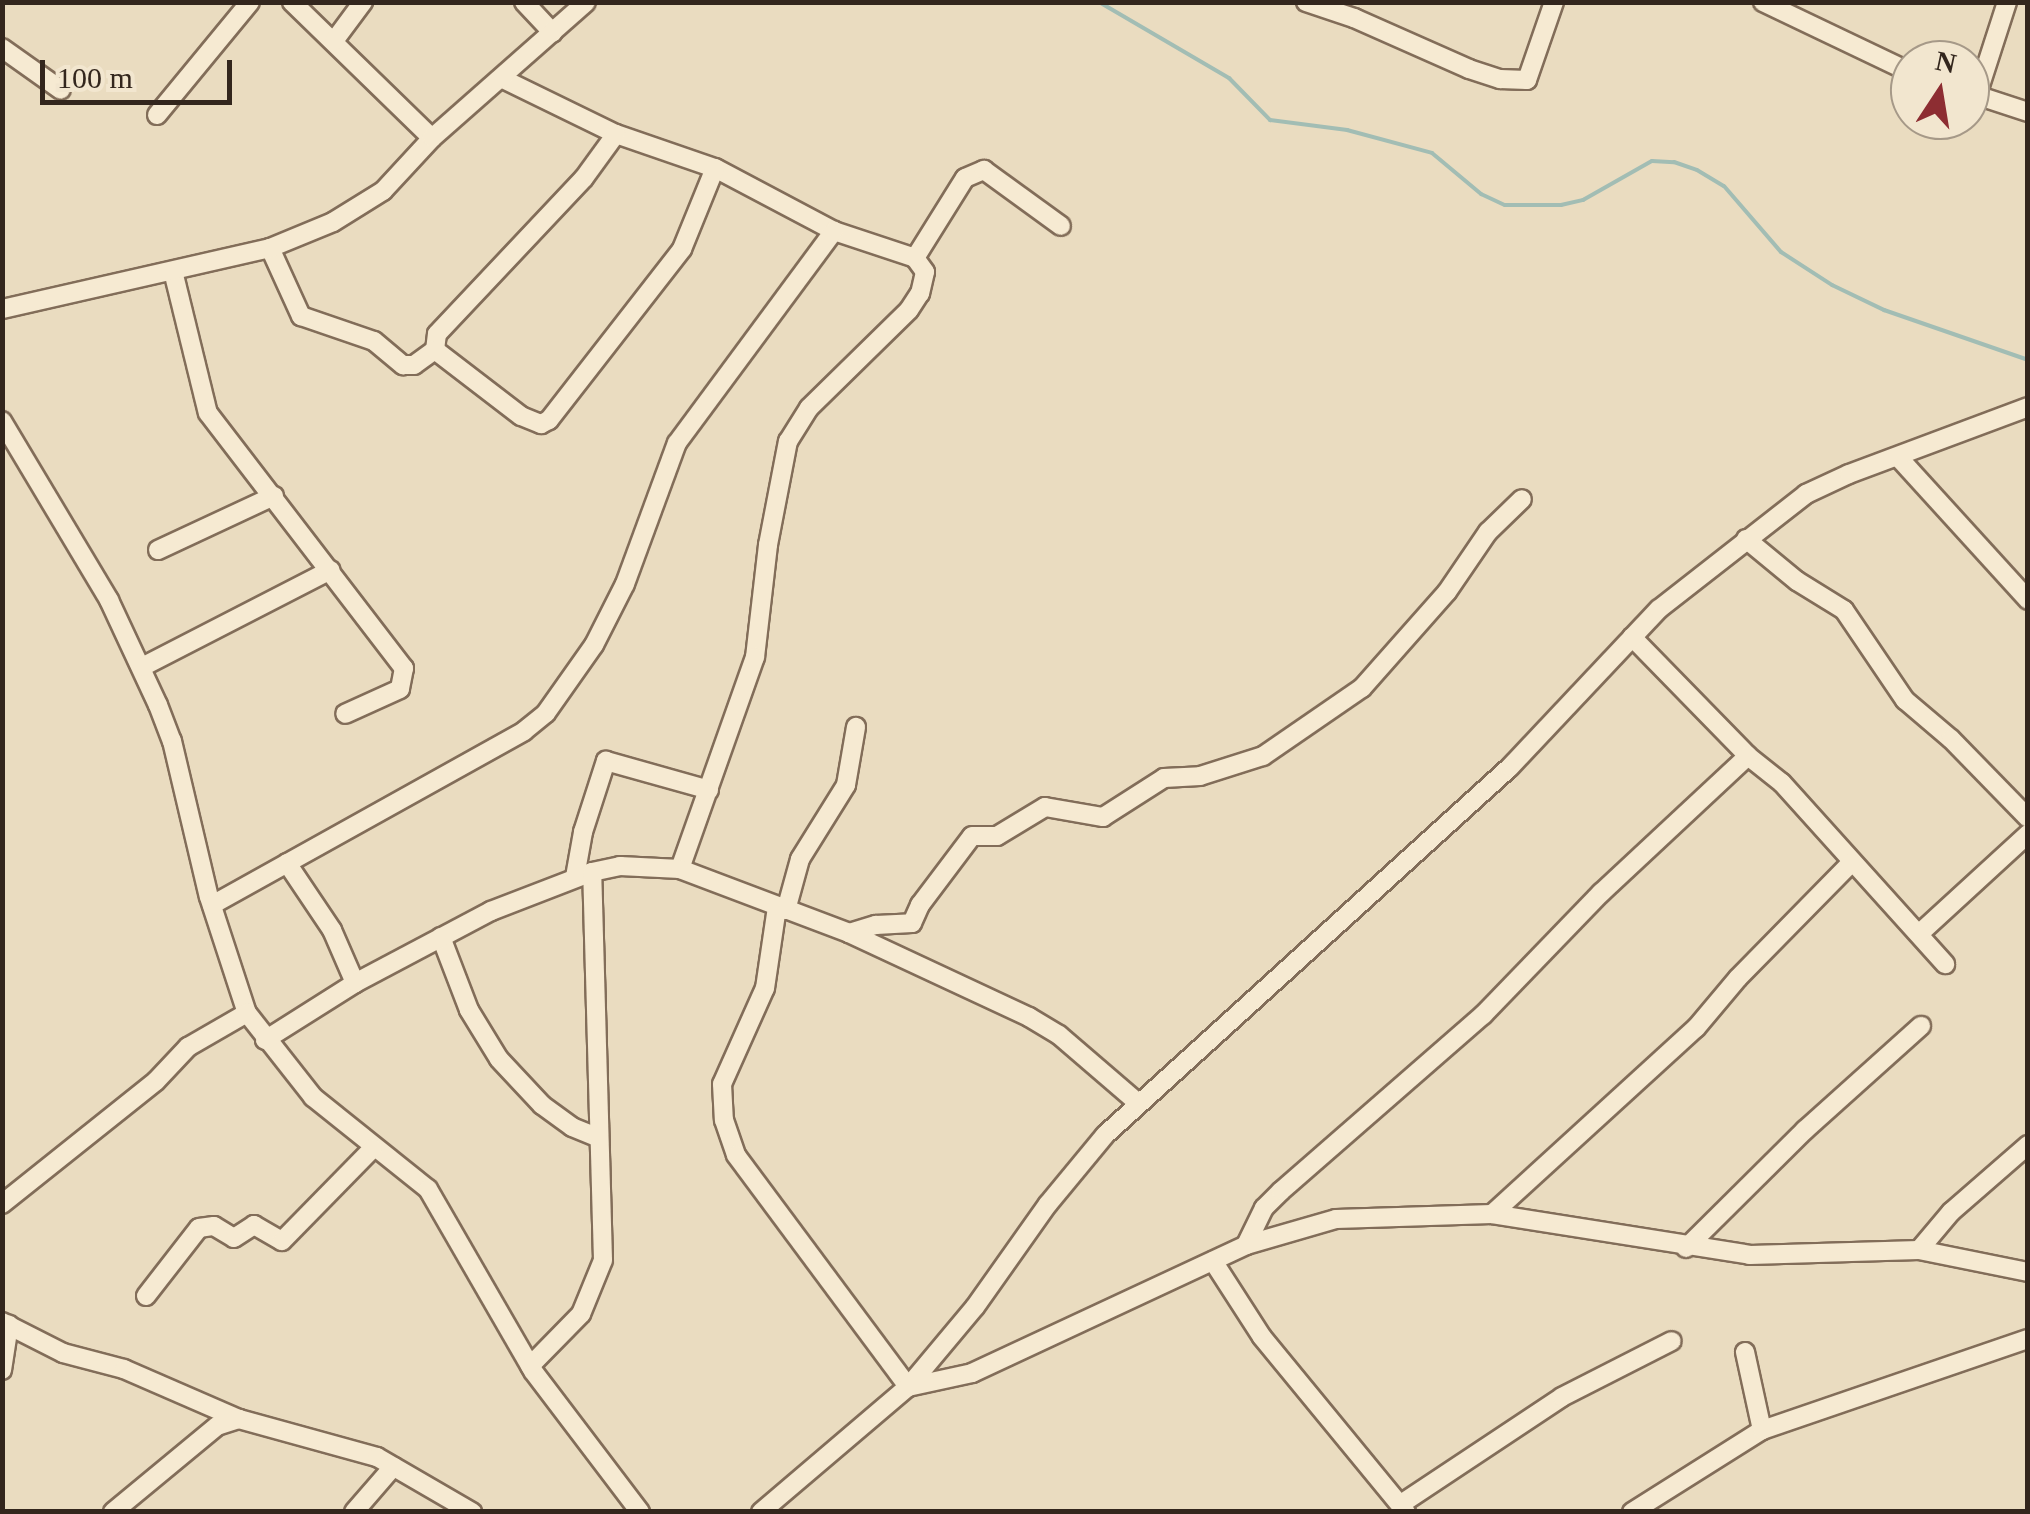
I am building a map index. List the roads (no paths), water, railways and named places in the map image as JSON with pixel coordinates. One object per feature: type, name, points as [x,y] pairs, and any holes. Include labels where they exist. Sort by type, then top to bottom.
[{"type":"street","points":[[157,114],[250,2]]},
{"type":"street","points":[[292,2],[432,138]]},
{"type":"street","points":[[334,41],[363,2]]},
{"type":"street","points":[[524,2],[553,33]]},
{"type":"street","points":[[2,309],[270,248],[333,222],[383,191],[432,138],[586,2]]},
{"type":"street","points":[[1306,2],[1354,18],[1469,69],[1500,79],[1527,80],[1554,2]]},
{"type":"street","points":[[1763,2],[1890,62]]},
{"type":"street","points":[[1990,51],[2008,2]]},
{"type":"street","points":[[2,48],[60,90]]},
{"type":"street","points":[[503,79],[616,134],[715,168],[834,231],[915,258],[922,265],[924,279],[909,310],[809,408],[788,441],[768,546],[755,657],[680,869]]},
{"type":"street","points":[[1990,99],[2028,112]]},
{"type":"street","points":[[270,248],[302,316],[374,342],[402,365],[414,366],[435,350],[437,334],[584,178],[616,134]]},
{"type":"street","points":[[435,350],[521,416],[541,424],[550,420],[682,249],[715,168]]},
{"type":"street","points":[[915,258],[966,178],[984,170],[1061,226]]},
{"type":"street","points":[[212,905],[524,731],[546,713],[594,645],[624,584],[677,443],[834,231]]},
{"type":"street","points":[[173,272],[208,413],[331,570],[406,676],[400,689],[345,714]]},
{"type":"street","points":[[760,1512],[908,1387],[975,1307],[1048,1204],[1138,1103],[1510,767],[1659,608],[1806,494],[1849,474],[2028,408]]},
{"type":"street","points":[[2,421],[109,600],[142,666],[172,741],[212,905],[248,1013],[312,1098],[428,1189],[530,1366],[640,1512]]},
{"type":"street","points":[[1899,458],[2028,600]]},
{"type":"street","points":[[158,550],[274,496]]},
{"type":"street","points":[[850,933],[876,925],[912,922],[920,905],[972,836],[996,836],[1045,807],[1104,816],[1164,778],[1200,776],[1263,756],[1362,688],[1447,592],[1488,532],[1522,498]]},
{"type":"street","points":[[1746,539],[1796,580],[1836,603],[1905,700],[1950,739],[2028,818]]},
{"type":"street","points":[[142,666],[331,570]]},
{"type":"street","points":[[1632,637],[1748,756],[1782,783],[1945,964]]},
{"type":"street","points":[[856,726],[846,785],[800,858],[781,908],[765,988],[722,1084],[724,1120],[736,1155],[781,1210],[908,1387]]},
{"type":"street","points":[[1246,1245],[1264,1208],[1280,1191],[1482,1015],[1601,894],[1748,756]]},
{"type":"street","points":[[530,1366],[581,1314],[603,1260],[583,832],[606,762],[709,790]]},
{"type":"street","points":[[1920,934],[2028,834]]},
{"type":"street","points":[[287,863],[332,930],[354,983]]},
{"type":"street","points":[[1492,1214],[1696,1028],[1851,863]]},
{"type":"street","points":[[265,1040],[354,983],[441,937],[584,875],[620,866],[680,869],[850,933],[1029,1017],[1059,1036],[1138,1103]]},
{"type":"street","points":[[441,937],[468,1010],[499,1059],[542,1105],[572,1127],[599,1138]]},
{"type":"street","points":[[2,1204],[156,1081],[188,1047],[248,1013]]},
{"type":"street","points":[[1686,1248],[1805,1130],[1921,1026]]},
{"type":"street","points":[[1920,1250],[1951,1212],[2028,1145]]},
{"type":"street","points":[[146,1296],[199,1228],[214,1226],[234,1238],[254,1225],[282,1241],[373,1148]]},
{"type":"street","points":[[908,1387],[972,1373],[1246,1245],[1336,1219],[1492,1214],[1750,1256],[1920,1250],[2028,1272]]},
{"type":"street","points":[[1213,1261],[1262,1337],[1403,1508],[1562,1397],[1672,1341]]},
{"type":"street","points":[[2,1370],[6,1324],[64,1353],[124,1370],[238,1419],[346,1445],[472,1512]]},
{"type":"street","points":[[1632,1512],[1762,1430],[2028,1339]]},
{"type":"street","points":[[1745,1352],[1762,1430]]},
{"type":"street","points":[[113,1512],[217,1426],[238,1419]]},
{"type":"street","points":[[354,1512],[393,1467]]},
{"type":"waterway","points":[[1099,2],[1229,78],[1270,120],[1347,130],[1432,153],[1481,194],[1505,205],[1561,205],[1583,200],[1652,161],[1674,162],[1697,170],[1724,186],[1781,252],[1832,285],[1884,310],[2028,360]]}]
